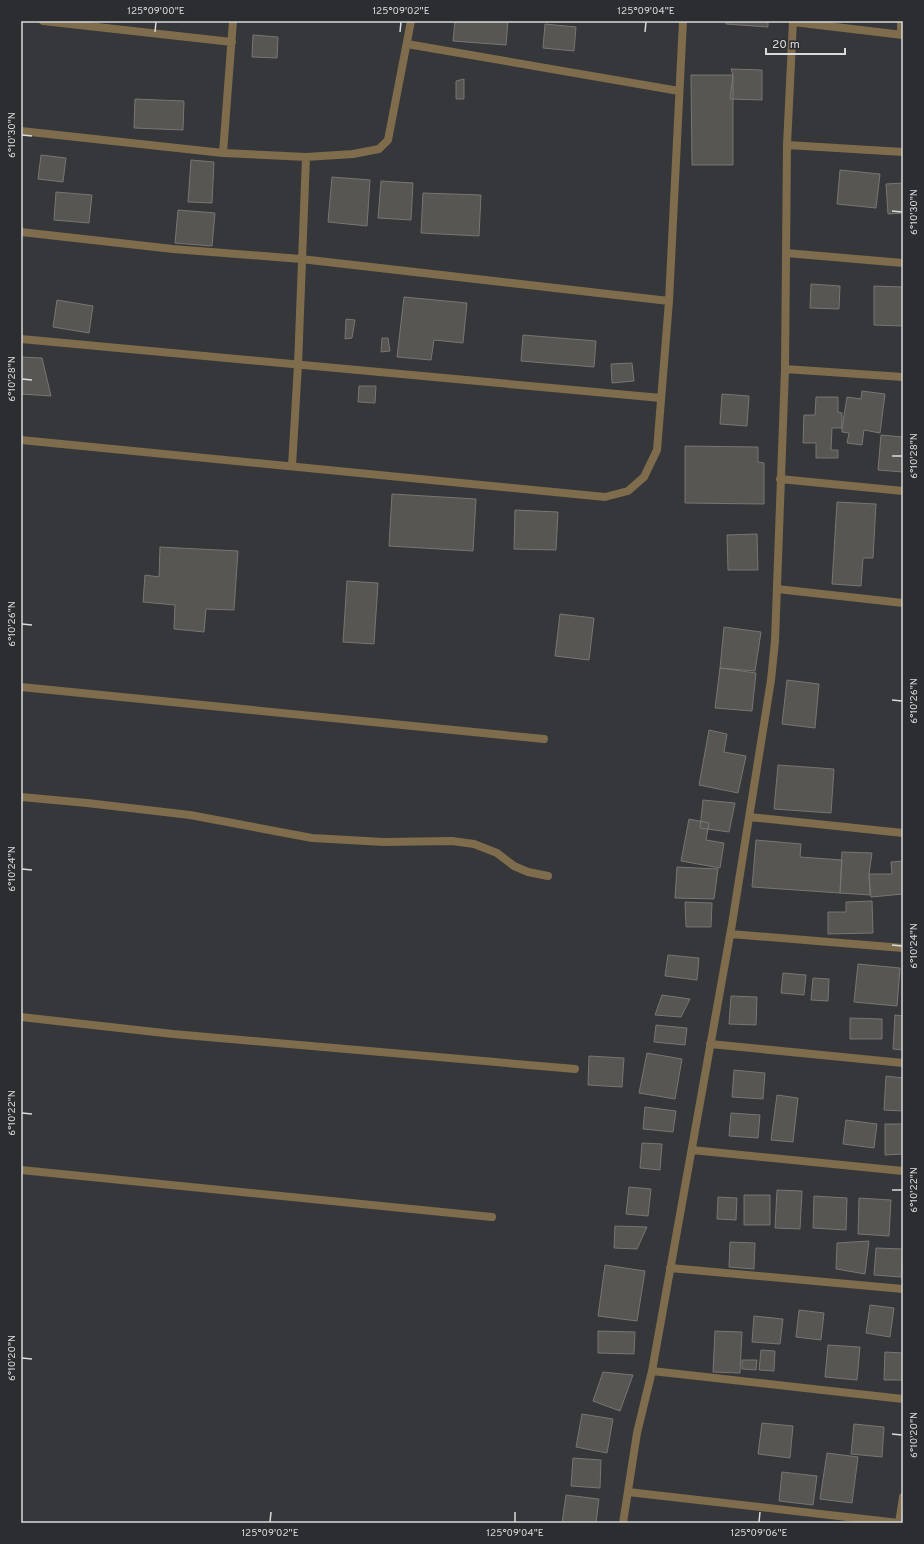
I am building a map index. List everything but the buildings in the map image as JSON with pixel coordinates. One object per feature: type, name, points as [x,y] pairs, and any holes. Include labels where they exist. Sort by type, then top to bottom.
[{"type":"street","points":[[43,21],[232,42]]},
{"type":"street","points":[[223,153],[233,21]]},
{"type":"street","points":[[21,131],[223,153],[306,157],[353,154],[378,149],[388,140],[411,21]]},
{"type":"street","points":[[21,440],[605,497],[628,491],[644,477],[657,450],[668,300],[683,21]]},
{"type":"street","points":[[623,1523],[637,1433],[652,1371],[730,934],[771,680],[777,589],[785,369],[787,145],[793,21],[902,35],[902,21]]},
{"type":"street","points":[[407,44],[679,91]]},
{"type":"street","points":[[787,145],[903,152]]},
{"type":"street","points":[[292,466],[298,366],[306,157]]},
{"type":"street","points":[[21,232],[173,249],[301,259],[668,300]]},
{"type":"street","points":[[786,253],[903,263]]},
{"type":"street","points":[[21,339],[298,366],[661,398]]},
{"type":"street","points":[[785,369],[903,377]]},
{"type":"street","points":[[780,479],[903,490]]},
{"type":"street","points":[[777,589],[903,603]]},
{"type":"street","points":[[21,687],[544,739]]},
{"type":"street","points":[[21,797],[190,815],[312,838],[384,842],[452,841],[474,844],[497,853],[514,866],[528,872],[548,876]]},
{"type":"street","points":[[749,817],[903,833]]},
{"type":"street","points":[[730,934],[903,948]]},
{"type":"street","points":[[21,1017],[173,1034],[575,1069]]},
{"type":"street","points":[[710,1044],[903,1063]]},
{"type":"street","points":[[692,1150],[903,1171]]},
{"type":"street","points":[[21,1170],[492,1217]]},
{"type":"street","points":[[670,1268],[903,1289]]},
{"type":"street","points":[[652,1371],[903,1399]]},
{"type":"street","points":[[628,1492],[899,1523],[903,1497]]}]
